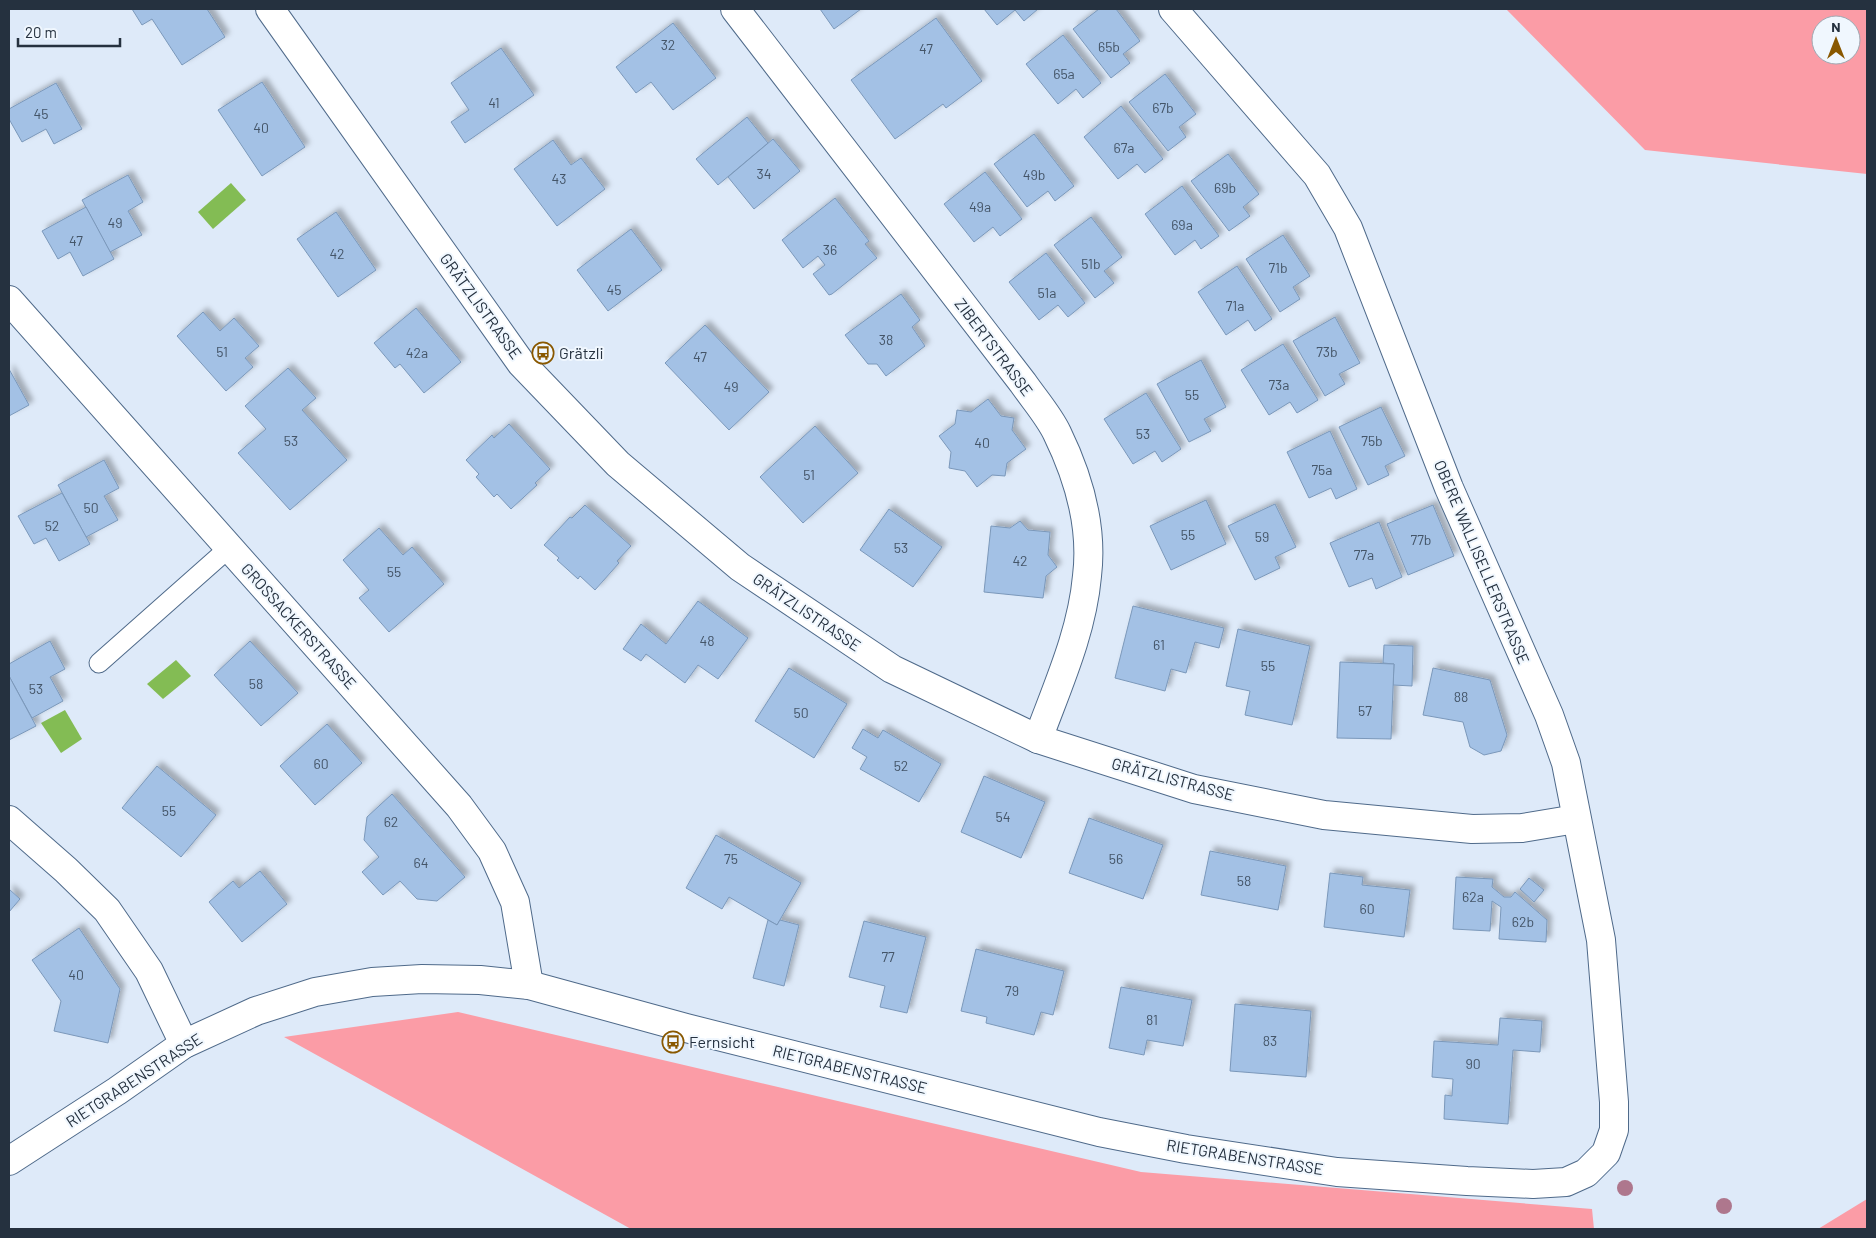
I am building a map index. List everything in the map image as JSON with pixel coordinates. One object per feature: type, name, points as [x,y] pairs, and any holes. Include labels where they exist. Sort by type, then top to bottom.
[{"type":"street","name":"GRÄTZLISTRASSE","points":[[270,9],[521,363],[618,464],[740,567],[892,669],[1038,740],[1194,789],[1324,816],[1472,828],[1522,828],[1576,819]]},
{"type":"street","name":"ZIBERTSTRASSE","points":[[735,9],[1023,383],[1056,432],[1077,479],[1087,526],[1088,576],[1076,632],[1038,740]]},
{"type":"street","name":"OBERE WALLISELLERSTRASSE","points":[[1173,9],[1317,174],[1348,228],[1449,488],[1550,714],[1566,763],[1601,940],[1614,1102],[1614,1130],[1606,1153],[1586,1173]]},
{"type":"street","name":"GROSSACKERSTRASSE","points":[[9,300],[459,806],[492,851],[515,902],[529,985]]},
{"type":"street","points":[[9,820],[66,870],[107,910],[149,972],[184,1044]]},
{"type":"street","name":"RIETGRABENSTRASSE","points":[[9,1161],[117,1091],[184,1044],[256,1011],[315,992],[372,982],[432,979],[480,980],[529,985],[686,1028],[1100,1132],[1186,1149],[1337,1172],[1467,1181],[1541,1184],[1566,1182],[1586,1173]]},
{"type":"lane","points":[[99,664],[230,547]]},
{"type":"shaded area","points":[[1506,9],[1867,9],[1867,174],[1645,150]]},
{"type":"shaded area","points":[[231,183],[246,200],[213,229],[198,212]]},
{"type":"shaded area","points":[[176,660],[191,676],[163,699],[147,684]]},
{"type":"shaded area","points":[[65,710],[82,739],[61,753],[41,723]]},
{"type":"shaded area","points":[[458,1012],[1141,1172],[1592,1209],[1594,1229],[631,1229],[284,1037]]},
{"type":"shaded area","points":[[1867,1199],[1867,1229],[1818,1229]]},
{"type":"building","points":[[132,9],[207,9],[225,37],[182,65],[152,19],[142,25]]},
{"type":"building","points":[[820,9],[861,9],[834,29]]},
{"type":"building","points":[[984,9],[1038,9],[1024,21],[1015,10],[997,25]]},
{"type":"building","points":[[1099,9],[1116,9],[1140,41],[1123,54],[1130,63],[1111,78],[1073,29]]},
{"type":"building","points":[[936,18],[982,81],[946,108],[943,104],[895,139],[851,80]]},
{"type":"building","points":[[673,23],[716,78],[673,110],[651,82],[636,93],[616,67]]},
{"type":"building","points":[[1063,35],[1101,83],[1083,98],[1076,89],[1058,104],[1026,64]]},
{"type":"building","points":[[501,48],[534,95],[465,143],[451,122],[469,110],[451,83]]},
{"type":"building","points":[[1165,74],[1196,114],[1179,127],[1186,137],[1168,151],[1129,102]]},
{"type":"building","points":[[262,82],[305,147],[262,176],[218,110]]},
{"type":"building","points":[[56,83],[82,129],[54,144],[46,129],[22,142],[9,119],[9,109]]},
{"type":"building","points":[[1121,106],[1163,159],[1145,173],[1137,164],[1118,179],[1084,137]]},
{"type":"building","points":[[747,117],[768,143],[718,185],[696,159]]},
{"type":"building","points":[[1034,134],[1074,186],[1055,201],[1048,191],[1027,207],[994,164]]},
{"type":"building","points":[[773,139],[800,171],[754,209],[728,177]]},
{"type":"building","points":[[553,140],[571,165],[581,158],[605,189],[557,226],[514,169]]},
{"type":"building","points":[[1228,154],[1259,194],[1243,207],[1250,216],[1229,231],[1191,181]]},
{"type":"building","points":[[985,172],[1022,219],[1000,236],[993,227],[974,242],[944,204]]},
{"type":"building","points":[[128,175],[143,202],[128,211],[142,235],[110,252],[82,200]]},
{"type":"building","points":[[1182,186],[1219,236],[1201,249],[1195,240],[1175,255],[1145,214]]},
{"type":"building","points":[[835,198],[869,241],[865,244],[877,258],[829,295],[813,274],[825,265],[818,256],[803,268],[782,240]]},
{"type":"building","points":[[86,207],[114,259],[83,276],[70,252],[58,259],[42,231]]},
{"type":"building","points":[[336,212],[376,270],[338,297],[297,239]]},
{"type":"building","points":[[1091,217],[1122,257],[1104,271],[1114,283],[1095,298],[1054,245]]},
{"type":"building","points":[[631,229],[662,270],[608,311],[577,270]]},
{"type":"building","points":[[1283,235],[1310,276],[1293,287],[1300,299],[1280,312],[1246,259]]},
{"type":"building","points":[[1046,253],[1085,303],[1068,317],[1058,305],[1039,320],[1009,282]]},
{"type":"building","points":[[1237,266],[1272,319],[1255,331],[1248,320],[1226,335],[1198,292]]},
{"type":"building","points":[[901,294],[920,320],[912,327],[925,346],[886,376],[877,364],[868,364],[845,335]]},
{"type":"building","points":[[416,308],[461,362],[424,393],[400,364],[395,368],[374,343]]},
{"type":"building","points":[[203,312],[220,331],[234,318],[259,346],[245,358],[253,367],[226,391],[177,336]]},
{"type":"building","points":[[1335,317],[1360,363],[1339,374],[1345,384],[1325,396],[1293,341]]},
{"type":"building","points":[[705,325],[769,392],[729,430],[665,363]]},
{"type":"building","points":[[1283,344],[1318,400],[1297,413],[1290,402],[1269,415],[1241,370]]},
{"type":"building","points":[[1201,360],[1226,407],[1204,419],[1211,431],[1189,442],[1157,384]]},
{"type":"building","points":[[288,368],[316,398],[302,410],[347,460],[290,510],[238,453],[266,429],[245,406]]},
{"type":"building","points":[[9,369],[29,405],[9,416]]},
{"type":"building","points":[[1146,393],[1181,449],[1162,462],[1155,451],[1133,464],[1104,419]]},
{"type":"building","points":[[988,399],[1001,416],[1014,418],[1012,430],[1026,449],[1007,463],[1005,476],[992,475],[977,487],[965,471],[949,468],[951,452],[939,436],[955,424],[957,410],[971,412]]},
{"type":"building","points":[[1381,407],[1405,456],[1385,466],[1389,475],[1368,485],[1339,427]]},
{"type":"building","points":[[509,424],[550,469],[535,483],[537,485],[511,509],[497,494],[494,497],[476,477],[479,474],[466,460],[492,435],[494,438]]},
{"type":"building","points":[[815,426],[858,473],[803,523],[760,477]]},
{"type":"building","points":[[1330,431],[1357,489],[1336,499],[1331,488],[1309,498],[1287,452]]},
{"type":"building","points":[[104,460],[119,488],[104,496],[118,520],[86,537],[58,485]]},
{"type":"building","points":[[62,493],[90,544],[59,561],[46,538],[34,544],[18,516]]},
{"type":"building","points":[[1206,500],[1226,544],[1171,570],[1150,526]]},
{"type":"building","points":[[1275,504],[1296,547],[1275,557],[1280,568],[1255,580],[1228,526]]},
{"type":"building","points":[[585,505],[631,546],[595,590],[580,576],[578,579],[544,545],[570,517],[572,518]]},
{"type":"building","points":[[1433,505],[1454,556],[1408,575],[1387,524]]},
{"type":"building","points":[[889,509],[942,547],[913,587],[860,550]]},
{"type":"building","points":[[1020,521],[1028,530],[1050,532],[1048,555],[1057,567],[1046,576],[1043,598],[984,592],[991,526],[1010,528]]},
{"type":"building","points":[[1379,522],[1402,577],[1376,589],[1372,578],[1349,587],[1330,543]]},
{"type":"building","points":[[379,528],[403,555],[412,547],[444,584],[389,632],[359,598],[369,590],[343,560]]},
{"type":"building","points":[[698,601],[748,638],[718,679],[698,665],[685,683],[646,654],[641,661],[623,649],[641,624],[666,644]]},
{"type":"building","points":[[1133,606],[1224,628],[1219,648],[1195,642],[1186,673],[1171,669],[1165,691],[1115,678]]},
{"type":"building","points":[[1238,629],[1310,646],[1292,725],[1245,715],[1250,691],[1226,686]]},
{"type":"building","points":[[50,641],[65,669],[50,677],[63,701],[32,718],[9,676],[9,664]]},
{"type":"building","points":[[250,641],[298,693],[261,726],[214,675]]},
{"type":"building","points":[[1384,645],[1413,646],[1412,686],[1393,685],[1394,664],[1383,663]]},
{"type":"building","points":[[1340,662],[1394,664],[1391,739],[1337,738]]},
{"type":"building","points":[[789,668],[847,704],[814,758],[755,721]]},
{"type":"building","points":[[1433,668],[1490,680],[1507,735],[1501,751],[1484,755],[1470,747],[1463,722],[1423,715]]},
{"type":"building","points":[[9,676],[36,726],[9,740]]},
{"type":"building","points":[[327,724],[362,763],[315,805],[280,766]]},
{"type":"building","points":[[863,729],[878,738],[883,730],[941,764],[919,802],[860,769],[867,757],[852,748]]},
{"type":"building","points":[[157,766],[216,815],[181,857],[122,808]]},
{"type":"building","points":[[984,776],[1045,802],[1021,858],[961,832]]},
{"type":"building","points":[[392,794],[465,877],[437,901],[417,899],[400,881],[383,895],[362,872],[379,857],[364,840],[367,817]]},
{"type":"building","points":[[1089,818],[1163,845],[1143,899],[1069,873]]},
{"type":"building","points":[[716,835],[801,883],[777,925],[729,897],[722,909],[686,888]]},
{"type":"building","points":[[1210,851],[1286,866],[1278,910],[1201,895]]},
{"type":"building","points":[[260,871],[287,904],[242,942],[209,902],[233,881],[239,888]]},
{"type":"building","points":[[1330,873],[1363,877],[1362,885],[1410,890],[1404,937],[1324,927]]},
{"type":"building","points":[[1456,877],[1493,879],[1492,887],[1504,897],[1511,897],[1515,892],[1547,920],[1546,942],[1499,939],[1501,907],[1492,901],[1490,931],[1453,929]]},
{"type":"building","points":[[1529,878],[1544,890],[1534,902],[1520,889]]},
{"type":"building","points":[[9,889],[20,899],[9,912]]},
{"type":"building","points":[[768,920],[777,925],[780,920],[799,925],[784,986],[753,978]]},
{"type":"building","points":[[864,921],[926,937],[907,1013],[880,1007],[885,986],[849,977]]},
{"type":"building","points":[[79,928],[120,989],[108,1043],[54,1031],[61,1001],[32,960]]},
{"type":"building","points":[[976,949],[1064,971],[1053,1015],[1041,1012],[1034,1035],[986,1023],[987,1017],[961,1011]]},
{"type":"building","points":[[1121,987],[1192,1000],[1183,1046],[1147,1040],[1144,1055],[1109,1048]]},
{"type":"building","points":[[1235,1004],[1311,1011],[1306,1077],[1230,1071]]},
{"type":"building","points":[[1500,1018],[1542,1021],[1540,1052],[1513,1050],[1508,1124],[1444,1119],[1445,1095],[1452,1096],[1453,1079],[1432,1077],[1434,1041],[1498,1045]]},
{"type":"place","name":"Grätzli","points":[[543,353]]},
{"type":"place","name":"Fernsicht","points":[[673,1042]]}]
